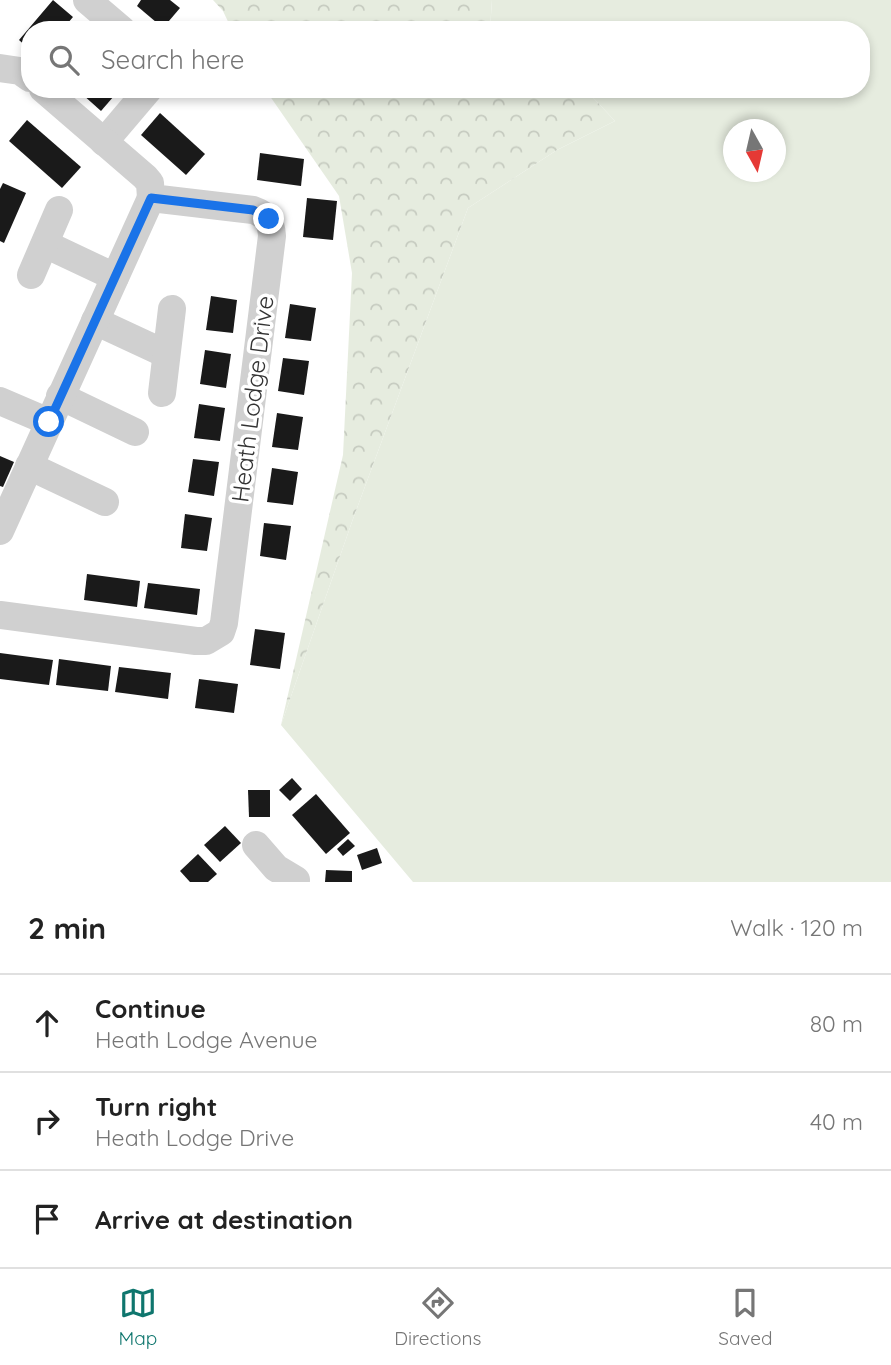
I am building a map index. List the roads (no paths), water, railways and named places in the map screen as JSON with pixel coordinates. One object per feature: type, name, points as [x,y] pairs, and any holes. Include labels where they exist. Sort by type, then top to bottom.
[{"type":"street","points":[[87,0],[112,21]]},
{"type":"street","points":[[0,68],[21,72]]},
{"type":"street","points":[[0,531],[151,198],[150,183],[145,177],[53,98]]},
{"type":"street","points":[[104,142],[141,98]]},
{"type":"street","name":"Heath Lodge Drive","points":[[0,615],[196,641],[206,641],[221,632],[228,595],[272,227],[269,219],[253,210],[151,198]]},
{"type":"street","points":[[31,275],[60,211]]},
{"type":"street","points":[[45,244],[115,277]]},
{"type":"street","points":[[162,393],[172,309]]},
{"type":"street","points":[[95,321],[166,354]]},
{"type":"street","points":[[60,396],[135,432]]},
{"type":"street","points":[[0,401],[49,422]]},
{"type":"street","points":[[29,466],[105,502]]},
{"type":"street","points":[[256,845],[277,877]]}]
